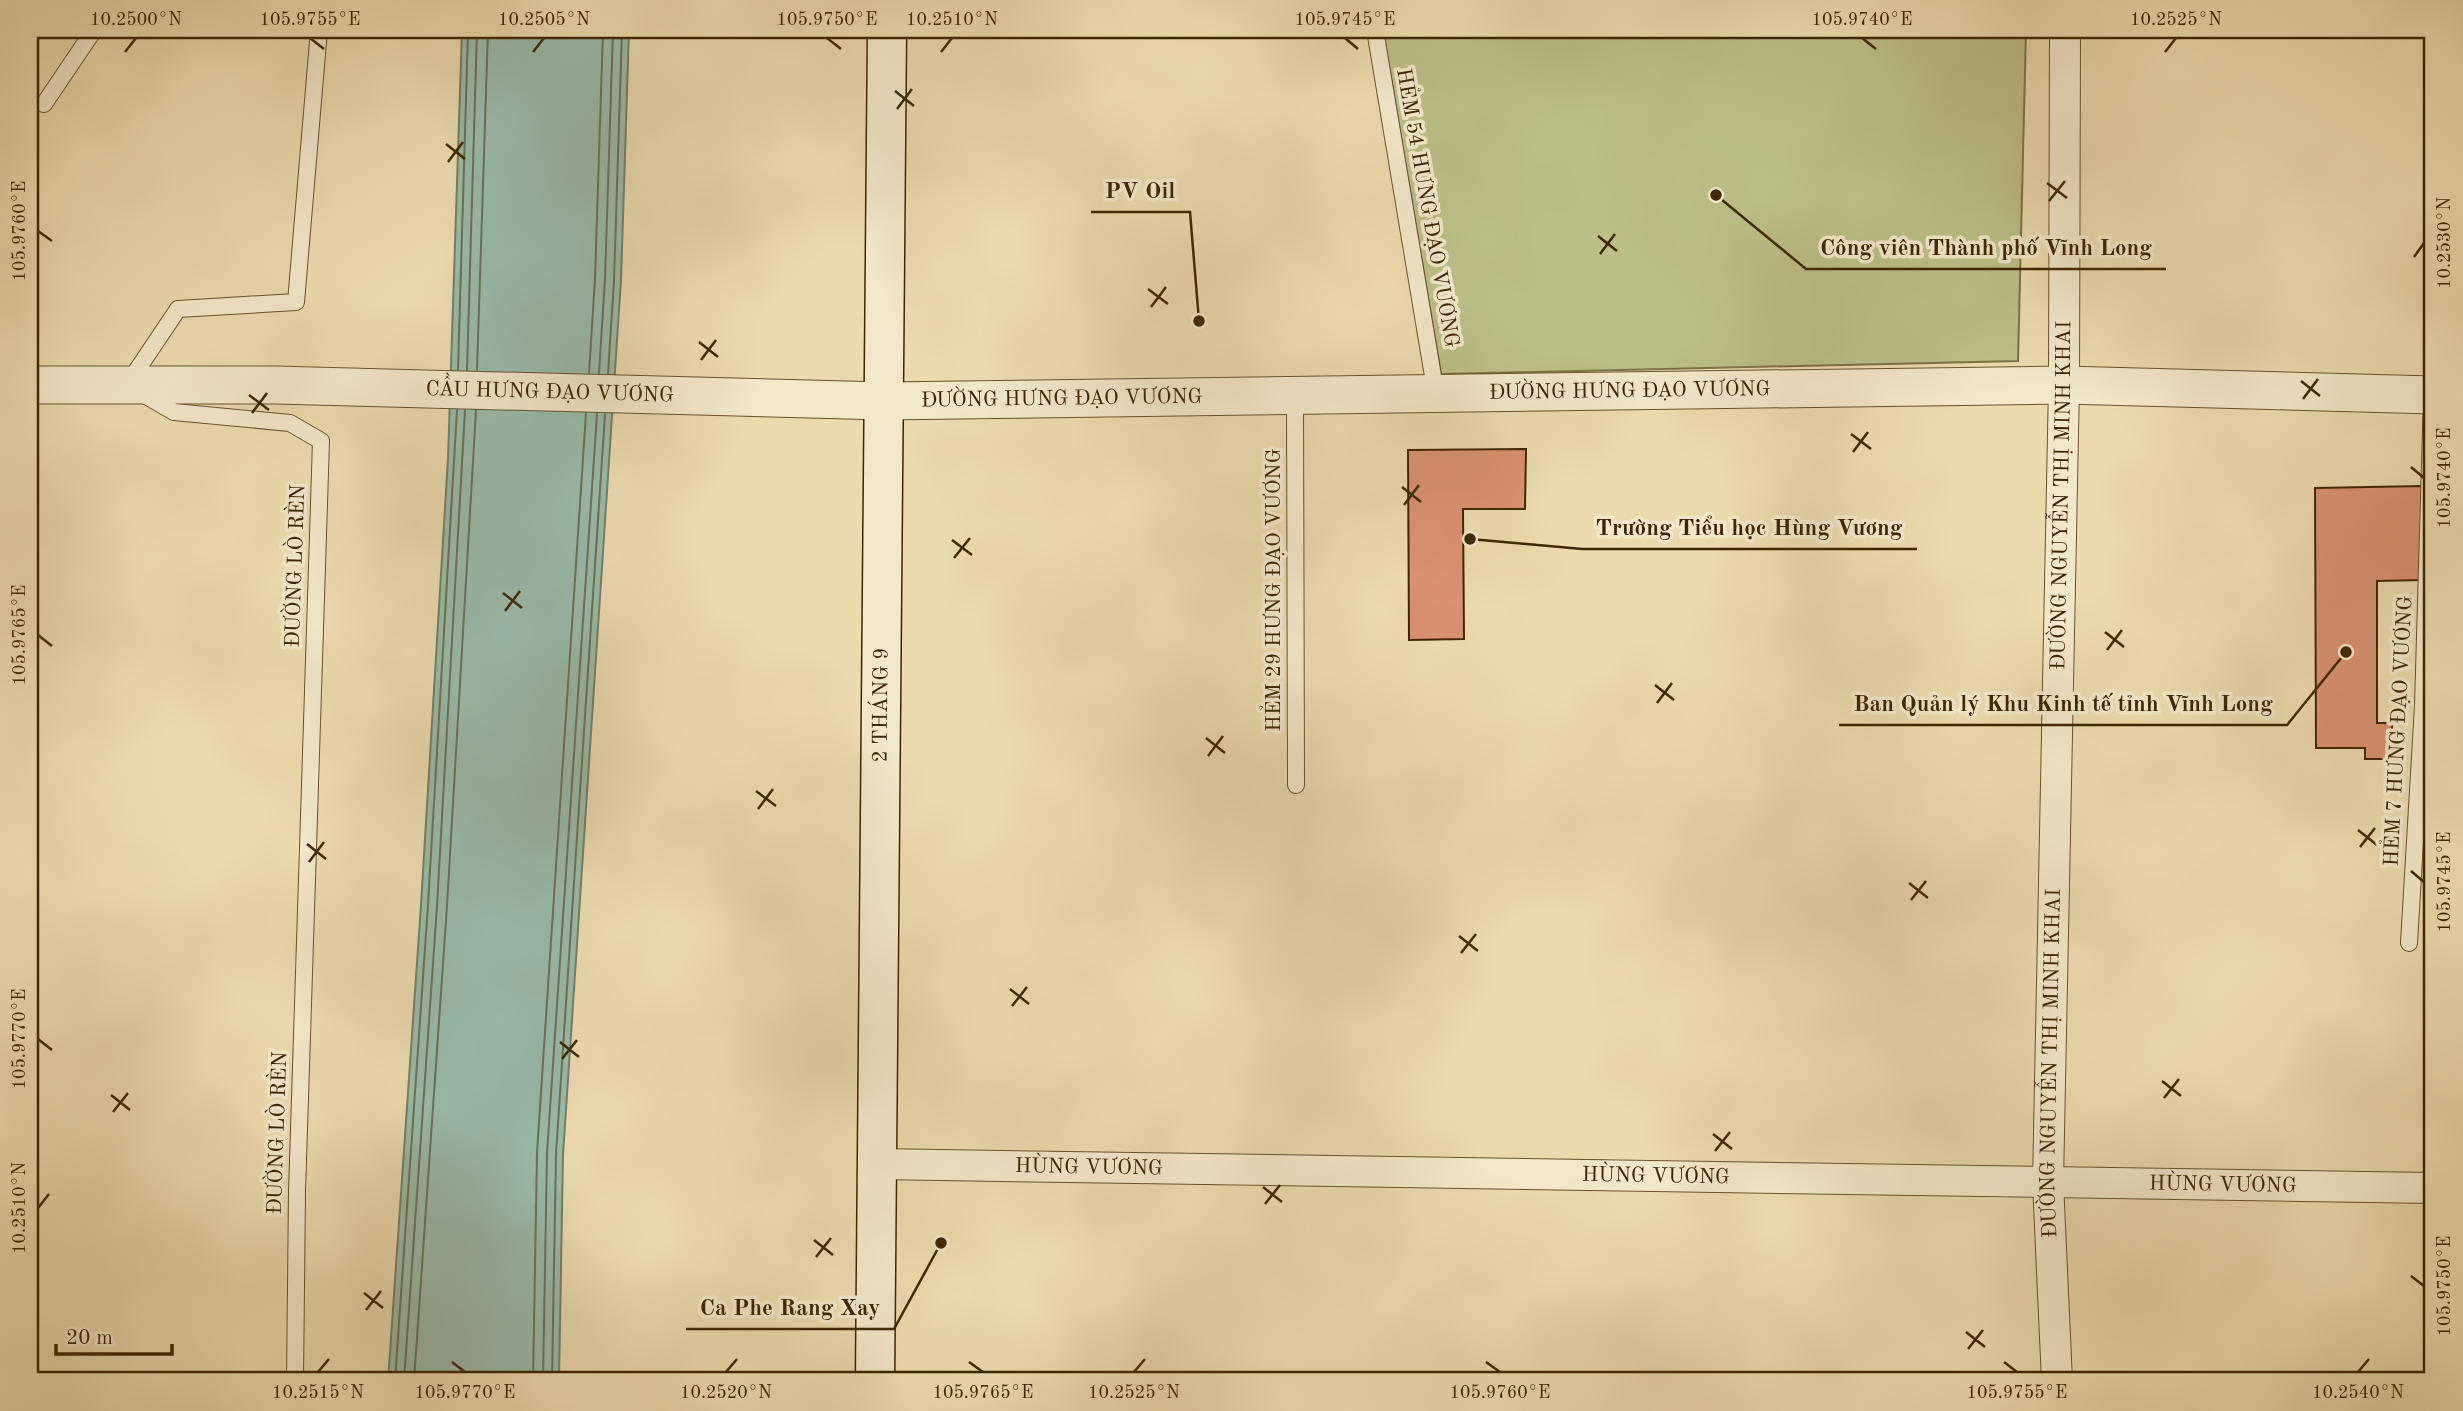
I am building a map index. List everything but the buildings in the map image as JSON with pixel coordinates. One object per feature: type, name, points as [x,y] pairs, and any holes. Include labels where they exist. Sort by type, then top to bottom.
[{"type":"main road","name":"2 THÁNG 9","points":[[875,1381],[887,30]]},
{"type":"street","name":"ĐƯỜNG NGUYỄN THỊ MINH KHAI","points":[[2057,1381],[2048,1182],[2064,385],[2066,30]]},
{"type":"street","name":"CẦU HƯNG ĐẠO VƯƠNG","points":[[30,385],[276,384],[824,400]]},
{"type":"street","name":"ĐƯỜNG HƯNG ĐẠO VƯƠNG","points":[[824,400],[2064,385],[2433,395]]},
{"type":"street","name":"HÙNG VƯƠNG","points":[[877,1164],[2433,1188]]},
{"type":"lane","points":[[44,104],[94,30]]},
{"type":"lane","points":[[127,385],[178,309],[296,302],[319,30]]},
{"type":"lane","name":"HẺM 54 HƯNG ĐẠO VƯƠNG","points":[[1375,30],[1436,394]]},
{"type":"lane","name":"ĐƯỜNG LÒ RÈN","points":[[127,385],[174,412],[290,423],[321,441],[297,1178],[295,1381]]},
{"type":"lane","name":"HẺM 7 HƯNG ĐẠO VƯƠNG","points":[[2409,943],[2423,706],[2433,395]]},
{"type":"lane","name":"HẺM 29 HƯNG ĐẠO VƯƠNG","points":[[1295,396],[1296,785]]},
{"type":"green space","points":[[1383,30],[2026,30],[2018,361],[1441,374]]},
{"type":"water","points":[[462,30],[629,30],[621,280],[563,1155],[559,1381],[388,1381],[448,458]]},
{"type":"place","name":"Công viên Thành phố Vĩnh Long","points":[[1716,195]]},
{"type":"place","name":"PV Oil","points":[[1199,321]]},
{"type":"place","name":"Trường Tiểu học Hùng Vương","points":[[1470,539]]},
{"type":"place","name":"Ban Quản lý Khu Kinh tế tỉnh Vĩnh Long","points":[[2346,652]]},
{"type":"place","name":"Ca Phe Rang Xay","points":[[941,1243]]}]
